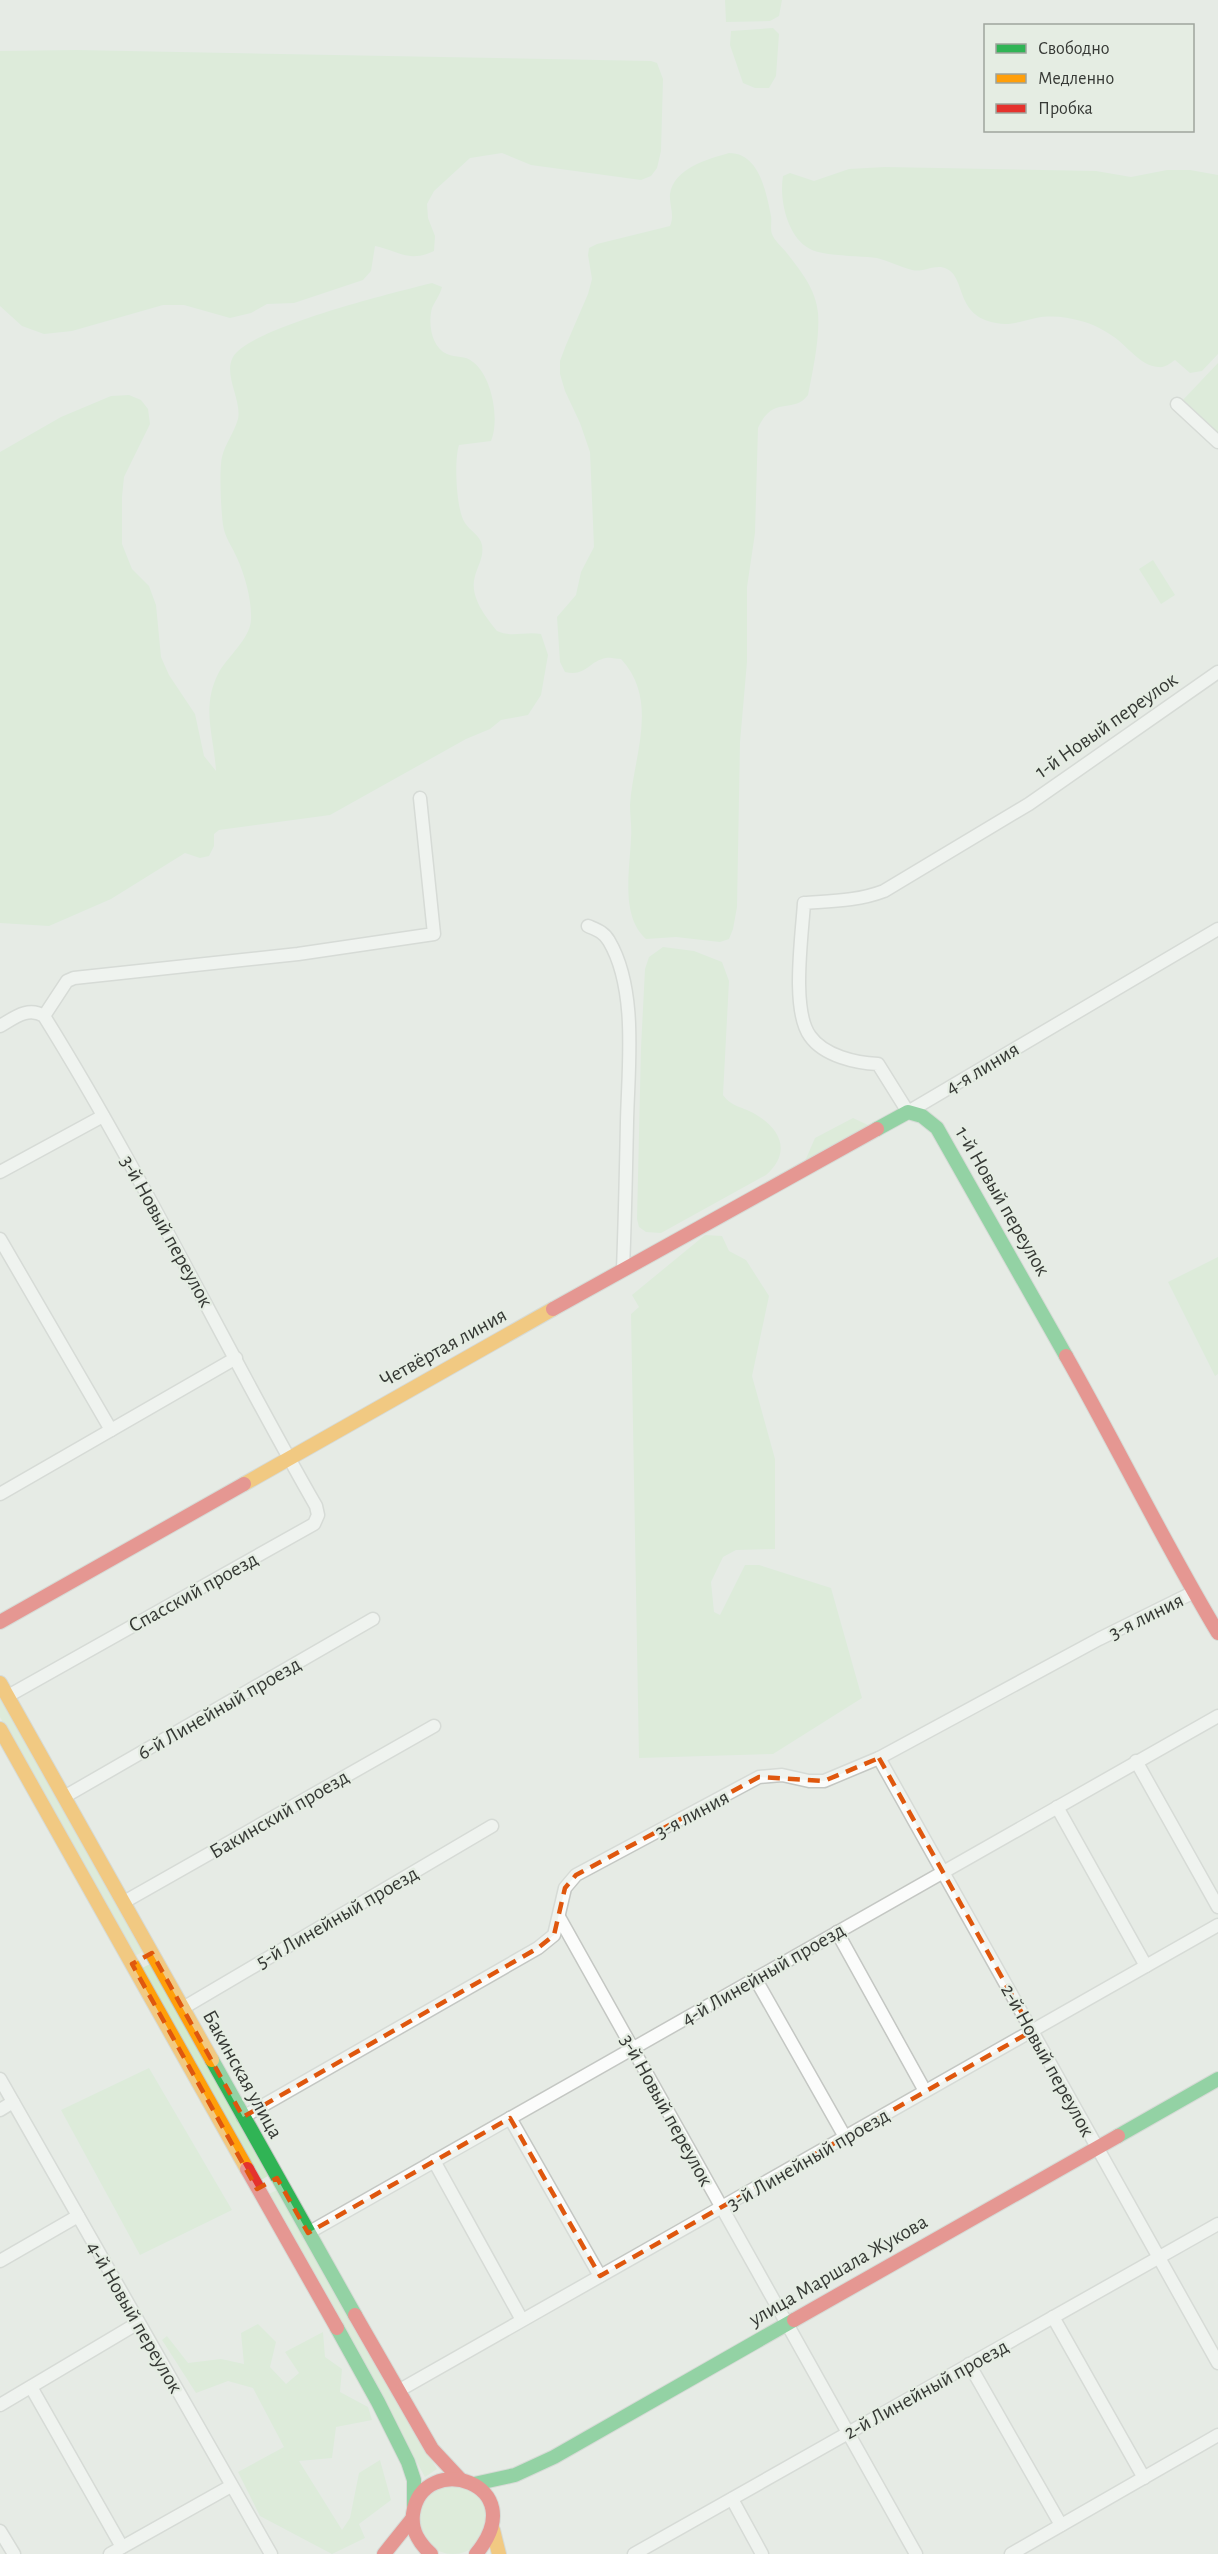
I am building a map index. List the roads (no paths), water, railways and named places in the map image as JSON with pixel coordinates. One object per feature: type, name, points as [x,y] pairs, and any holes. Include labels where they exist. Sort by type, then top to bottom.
[{"type":"street","points":[[1177,404],[1218,442]]},
{"type":"street","name":"1-й Новый переулок","points":[[1218,672],[1029,804],[894,886],[869,897],[804,903],[799,998],[803,1021],[811,1038],[826,1049],[847,1059],[878,1064],[909,1112],[922,1116],[937,1128],[1117,1447],[1218,1633]]},
{"type":"street","points":[[0,1026],[19,1015],[40,1013],[67,981],[74,978],[298,954],[434,934],[420,798]]},
{"type":"street","points":[[588,926],[602,932],[610,943],[622,975],[626,998],[628,1058],[624,1269]]},
{"type":"street","name":"4-я линия","points":[[909,1112],[1055,1023],[1218,929]]},
{"type":"street","name":"3-й Новый переулок","points":[[40,1013],[81,1076],[236,1358],[288,1458]]},
{"type":"street","name":"Четвёртая линия","points":[[0,1622],[624,1269],[909,1112]]},
{"type":"street","points":[[0,1172],[103,1116]]},
{"type":"street","points":[[0,1239],[111,1430]]},
{"type":"street","points":[[0,1494],[236,1358]]},
{"type":"street","name":"Спасский проезд","points":[[8,1696],[314,1524],[318,1515],[316,1506],[288,1458]]},
{"type":"street","name":"3-я линия","points":[[243,2117],[538,1948],[554,1935],[565,1888],[576,1875],[759,1777],[782,1775],[809,1781],[824,1781],[879,1758],[1099,1639],[1194,1592]]},
{"type":"street","name":"6-й Линейный проезд","points":[[64,1797],[373,1619]]},
{"type":"street","name":"Бакинская улица","points":[[0,1683],[398,2391],[432,2449],[460,2479]]},
{"type":"street","name":"4-й Линейный проезд","points":[[308,2233],[1218,1716]]},
{"type":"street","name":"Бакинский проезд","points":[[124,1902],[434,1726]]},
{"type":"street","name":"Бакинская улица","points":[[0,1730],[378,2402],[408,2462],[414,2480],[414,2534],[431,2554]]},
{"type":"street","name":"2-й Новый переулок","points":[[879,1758],[1218,2363]]},
{"type":"street","points":[[1136,1761],[1218,1907]]},
{"type":"street","points":[[1056,1807],[1146,1966]]},
{"type":"street","name":"5-й Линейный проезд","points":[[183,2008],[492,1826]]},
{"type":"street","name":"3-й Новый переулок","points":[[559,1917],[916,2554]]},
{"type":"street","name":"3-й Линейный проезд","points":[[398,2391],[1218,1925]]},
{"type":"street","points":[[837,1932],[925,2091]]},
{"type":"street","points":[[132,1964],[152,1953]]},
{"type":"street","points":[[755,1978],[845,2137]]},
{"type":"street","name":"4-й Новый переулок","points":[[0,2079],[271,2554]]},
{"type":"street","name":"улица Маршала Жукова","points":[[474,2484],[500,2481],[529,2470],[1218,2079]]},
{"type":"street","points":[[0,2110],[13,2102]]},
{"type":"street","points":[[510,2118],[600,2276]]},
{"type":"street","points":[[434,2161],[522,2320]]},
{"type":"street","points":[[257,2189],[277,2178]]},
{"type":"street","points":[[0,2260],[78,2216]]},
{"type":"street","name":"2-й Линейный проезд","points":[[634,2554],[652,2549],[732,2499],[1218,2224]]},
{"type":"street","points":[[1053,2317],[1144,2478]]},
{"type":"street","points":[[0,2405],[138,2323]]},
{"type":"street","points":[[969,2364],[1061,2525]]},
{"type":"street","points":[[31,2387],[122,2547]]},
{"type":"street","points":[[1011,2554],[1218,2435]]},
{"type":"street","points":[[384,2554],[413,2512],[422,2493],[433,2484],[446,2479],[460,2479],[474,2484],[485,2493],[492,2505],[499,2554]]},
{"type":"street","points":[[110,2554],[231,2486]]},
{"type":"street","points":[[732,2499],[762,2554]]},
{"type":"street","points":[[476,2554],[485,2546],[494,2530]]},
{"type":"street","points":[[0,2531],[14,2554]]}]
